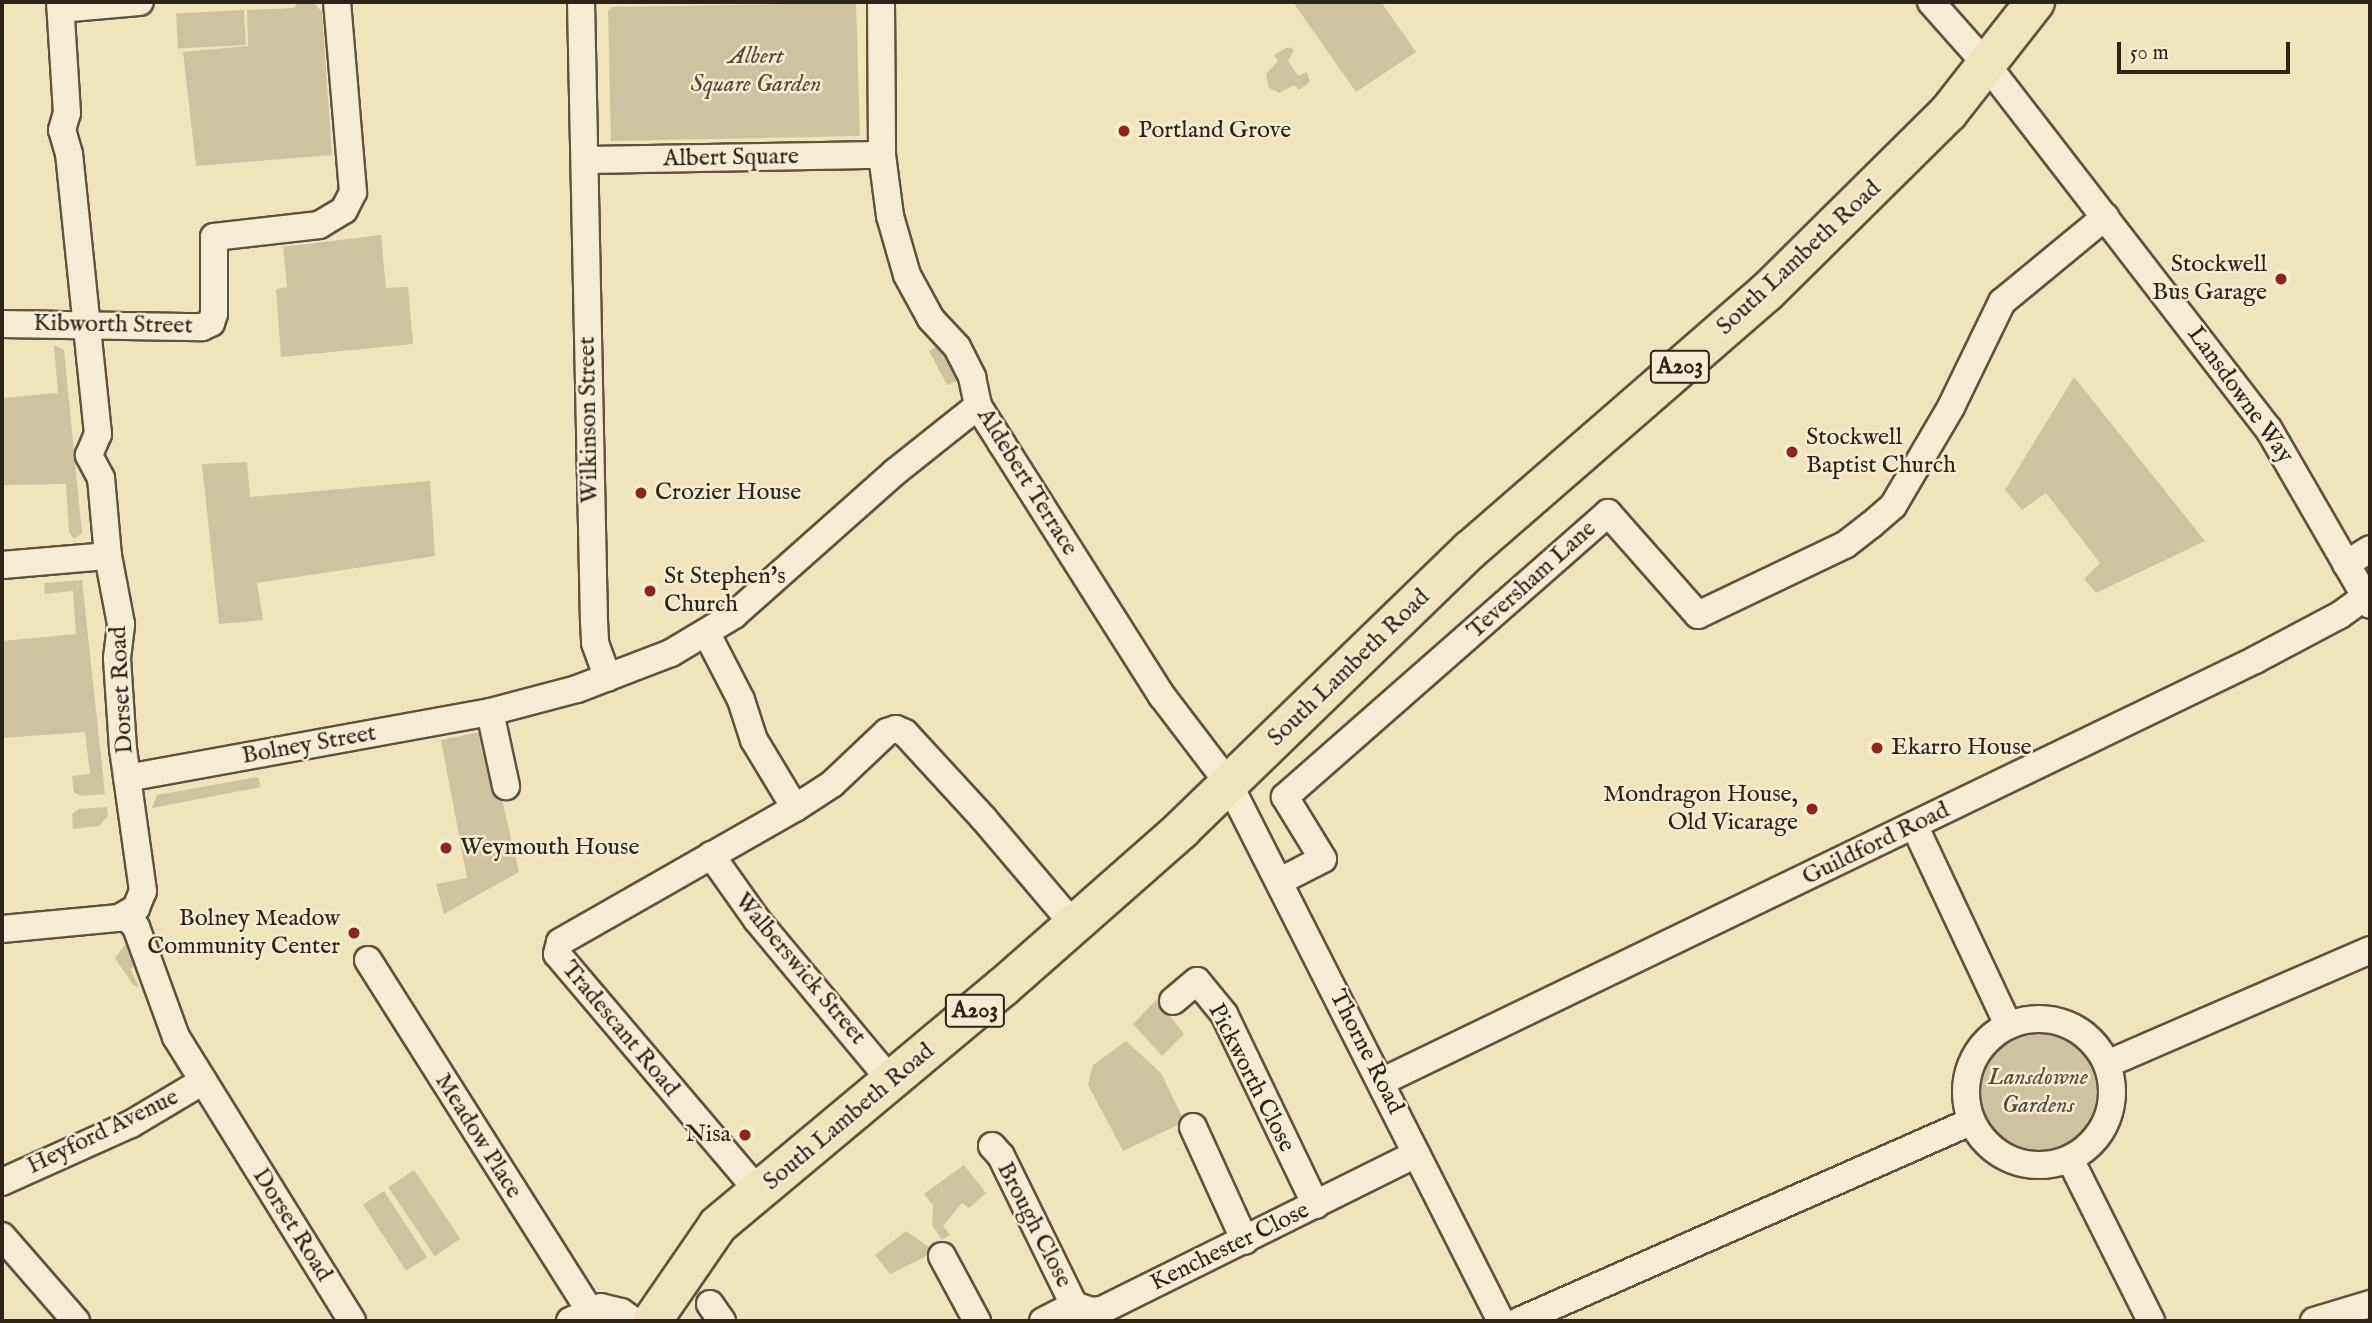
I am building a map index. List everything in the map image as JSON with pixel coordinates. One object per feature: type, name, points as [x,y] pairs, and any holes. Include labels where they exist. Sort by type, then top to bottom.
[{"type":"highway","name":"South Lambeth Road","points":[[652,1321],[718,1225],[892,1082],[1074,925],[1229,784],[1470,550],[1767,292],[1948,113],[2035,2]]},
{"type":"street","points":[[61,6],[139,2]]},
{"type":"street","name":"Kibworth Street","points":[[2,324],[87,323],[202,327],[211,323],[214,314],[214,237],[319,225],[344,210],[353,192],[337,2]]},
{"type":"street","points":[[581,2],[587,160]]},
{"type":"street","points":[[881,2],[882,155]]},
{"type":"street","name":"Lansdowne Way","points":[[1931,2],[1987,65],[2268,428],[2368,601]]},
{"type":"street","name":"Dorset Road","points":[[61,6],[67,113],[62,130],[69,154],[98,434],[89,455],[90,465],[101,478],[108,556],[121,624],[117,658],[127,778],[143,891],[136,908],[126,916],[136,927],[170,1025],[352,1321]]},
{"type":"street","name":"Albert Square","points":[[587,160],[882,155]]},
{"type":"street","name":"Aldebert Terrace","points":[[882,155],[890,216],[907,275],[931,319],[957,347],[972,377],[978,406],[1152,680],[1229,784]]},
{"type":"street","name":"Wilkinson Street","points":[[587,160],[594,621],[596,643],[608,678]]},
{"type":"street","name":"Teversham Lane","points":[[1280,881],[1322,859],[1285,797],[1608,513],[1698,615],[1845,545],[1871,525],[1893,506],[1951,407],[2002,302],[2105,217]]},
{"type":"street","name":"Bolney Street","points":[[127,778],[490,712],[608,678],[707,634],[978,406]]},
{"type":"street","points":[[2346,564],[2370,548]]},
{"type":"street","points":[[2,565],[108,556]]},
{"type":"street","name":"Guildford Road","points":[[1381,1082],[1915,827],[2010,775],[2368,601]]},
{"type":"street","points":[[707,634],[741,700],[754,740],[795,808]]},
{"type":"street","points":[[490,712],[506,786]]},
{"type":"street","name":"Tradescant Road","points":[[759,1192],[557,954],[556,947],[795,808],[832,784],[887,732],[896,729],[905,733],[984,819],[1074,925]]},
{"type":"street","name":"Thorne Road","points":[[1229,784],[1501,1321]]},
{"type":"street","points":[[1915,827],[2008,1025]]},
{"type":"street","name":"Walberswick Street","points":[[711,855],[757,919],[892,1082]]},
{"type":"street","points":[[2,929],[126,916]]},
{"type":"street","points":[[2107,1064],[2370,950]]},
{"type":"street","name":"Meadow Place","points":[[368,960],[580,1316]]},
{"type":"street","name":"Pickworth Close","points":[[1173,1001],[1197,981],[1224,1014],[1316,1205]]},
{"type":"street","points":[[2039,1017],[2064,1022],[2087,1036],[2107,1064],[2110,1104],[2101,1128],[2071,1161],[2051,1166],[2017,1162],[1994,1149],[1971,1122],[1967,1086],[1977,1052],[2008,1025],[2039,1017]]},
{"type":"street","name":"Heyford Avenue","points":[[2,1182],[131,1124],[203,1081]]},
{"type":"street","points":[[1519,1321],[1971,1122]]},
{"type":"street","points":[[1193,1127],[1245,1241]]},
{"type":"street","name":"Brough Close","points":[[992,1146],[1001,1156],[1074,1305]]},
{"type":"street","name":"Kenchester Close","points":[[1074,1305],[1091,1311],[1102,1310],[1416,1154]]},
{"type":"street","points":[[2071,1161],[2151,1321]]},
{"type":"street","points":[[2,1236],[76,1321]]},
{"type":"street","points":[[942,1255],[977,1321]]},
{"type":"street","points":[[2314,1321],[2370,1304]]},
{"type":"street","points":[[1043,1321],[1074,1305]]},
{"type":"street","points":[[580,1316],[609,1308],[634,1321]]},
{"type":"green space","points":[[298,2],[313,2],[322,12],[332,155],[196,166],[183,52],[248,46],[247,10],[294,8]]},
{"type":"green space","points":[[1293,2],[1381,2],[1416,52],[1356,92]]},
{"type":"green space","name":"Albert Square Garden","points":[[856,3],[860,136],[611,141],[608,11],[612,7]]},
{"type":"green space","points":[[244,10],[246,45],[178,49],[176,14]]},
{"type":"green space","points":[[1288,47],[1294,50],[1288,61],[1298,76],[1307,72],[1310,82],[1299,90],[1294,85],[1279,93],[1269,88],[1266,74],[1278,61],[1274,55]]},
{"type":"green space","points":[[381,235],[386,288],[408,287],[413,344],[281,357],[276,289],[287,287],[283,247]]},
{"type":"green space","points":[[944,342],[957,381],[947,385],[929,351]]},
{"type":"green space","points":[[54,345],[64,350],[82,533],[74,539],[69,532],[66,484],[2,485],[2,398],[58,393]]},
{"type":"green space","points":[[2074,377],[2205,541],[2096,593],[2084,579],[2100,563],[2046,493],[2022,510],[2005,490]]},
{"type":"green space","points":[[247,462],[250,497],[430,481],[435,556],[257,583],[263,620],[219,624],[202,464]]},
{"type":"green space","points":[[82,580],[105,794],[81,796],[74,793],[72,776],[90,774],[85,732],[2,738],[2,641],[76,634],[73,591],[45,594],[44,583]]},
{"type":"green space","points":[[486,731],[519,872],[444,914],[436,884],[467,878],[441,740]]},
{"type":"green space","points":[[258,777],[261,787],[152,808],[157,795]]},
{"type":"green space","points":[[107,807],[108,816],[99,826],[73,829],[72,814],[79,809]]},
{"type":"green space","points":[[127,942],[136,965],[130,969],[139,987],[133,985],[115,958]]},
{"type":"green space","points":[[1157,999],[1184,1034],[1162,1056],[1133,1024]]},
{"type":"green space","name":"Lansdowne Gardens","points":[[2038,1033],[2061,1037],[2080,1050],[2093,1069],[2097,1092],[2093,1115],[2080,1134],[2061,1147],[2038,1151],[2015,1147],[1996,1134],[1983,1115],[1979,1092],[1983,1069],[1996,1050],[2015,1037]]},
{"type":"green space","points":[[1126,1041],[1161,1073],[1183,1119],[1180,1124],[1123,1151],[1088,1085],[1093,1065]]},
{"type":"green space","points":[[964,1165],[986,1193],[969,1208],[962,1203],[943,1226],[950,1235],[942,1240],[932,1225],[933,1205],[924,1194]]},
{"type":"green space","points":[[414,1170],[460,1239],[435,1256],[388,1187]]},
{"type":"green space","points":[[384,1191],[427,1257],[406,1271],[363,1205]]},
{"type":"green space","points":[[906,1231],[932,1249],[931,1254],[890,1274],[875,1255]]},
{"type":"place","name":"Portland Grove","points":[[1124,131]]},
{"type":"place","name":"Stockwell Bus Garage","points":[[2281,279]]},
{"type":"place","name":"Stockwell Baptist Church","points":[[1792,452]]},
{"type":"place","name":"Crozier House","points":[[641,493]]},
{"type":"place","name":"St Stephen's Church","points":[[650,591]]},
{"type":"place","name":"Ekarro House","points":[[1877,748]]},
{"type":"place","name":"Mondragon House, Old Vicarage","points":[[1812,809]]},
{"type":"place","name":"Weymouth House","points":[[446,848]]},
{"type":"place","name":"Bolney Meadow Community Center","points":[[354,933]]},
{"type":"place","name":"Nisa","points":[[745,1135]]}]
